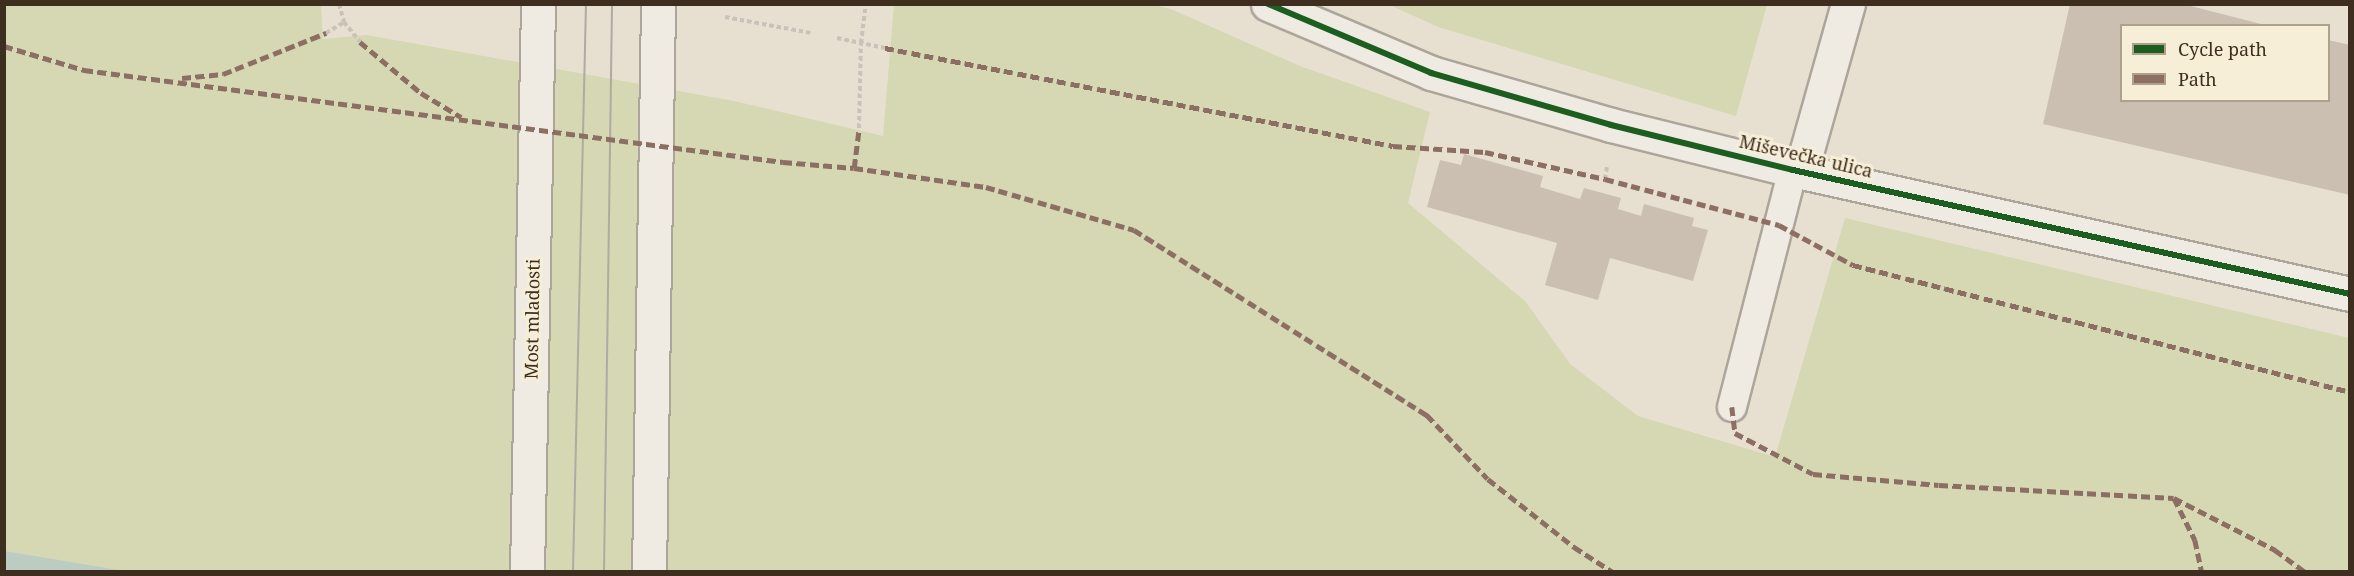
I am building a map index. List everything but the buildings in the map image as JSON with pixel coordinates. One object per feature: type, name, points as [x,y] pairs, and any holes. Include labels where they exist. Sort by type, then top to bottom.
[{"type":"street","name":"Most mladosti","points":[[527,572],[538,4]]},
{"type":"street","points":[[648,572],[658,4]]},
{"type":"street","name":"Miševečka ulica","points":[[1268,4],[1431,73],[1611,125],[1797,170],[2349,294]]},
{"type":"street","points":[[1797,170],[1848,4]]},
{"type":"lane","points":[[1732,406],[1797,170]]},
{"type":"path","points":[[339,4],[344,22],[360,42]]},
{"type":"path","points":[[859,128],[861,44],[866,4]]},
{"type":"path","points":[[725,17],[811,33]]},
{"type":"path","points":[[327,33],[344,22]]},
{"type":"path","points":[[837,38],[885,48]]},
{"type":"green space","points":[[1767,4],[1736,116],[1438,27],[1390,5]]},
{"type":"green space","points":[[4,5],[321,5],[323,39],[367,35],[734,101],[883,136],[894,5],[1154,5],[1171,9],[1300,66],[1430,112],[1408,203],[1526,302],[1570,364],[1638,416],[1775,457],[1845,218],[2349,338],[2349,571],[124,572],[5,551]]},
{"type":"shaded area","points":[[5,551],[124,571],[5,571]]},
{"type":"tram line","points":[[573,572],[586,4]]},
{"type":"tram line","points":[[604,572],[612,4]]},
{"type":"marked path","points":[[182,78],[223,74],[326,33]]},
{"type":"marked path","points":[[360,42],[421,93],[461,117]]},
{"type":"marked path","points":[[4,46],[84,70],[783,162],[854,168],[986,187],[1134,230],[1427,415],[1488,479],[1574,547],[1613,572]]},
{"type":"marked path","points":[[885,48],[1393,146],[1485,152],[1605,179],[1779,225],[1853,265],[2350,392]]},
{"type":"marked path","points":[[854,168],[859,128]]},
{"type":"marked path","points":[[1732,407],[1735,433],[1813,474],[1939,485],[2174,498],[2275,550],[2305,572]]},
{"type":"marked path","points":[[2174,498],[2195,540],[2202,572]]},
{"type":"cycle path","points":[[1268,4],[1431,73],[1611,125],[1793,170],[2350,294]]}]
